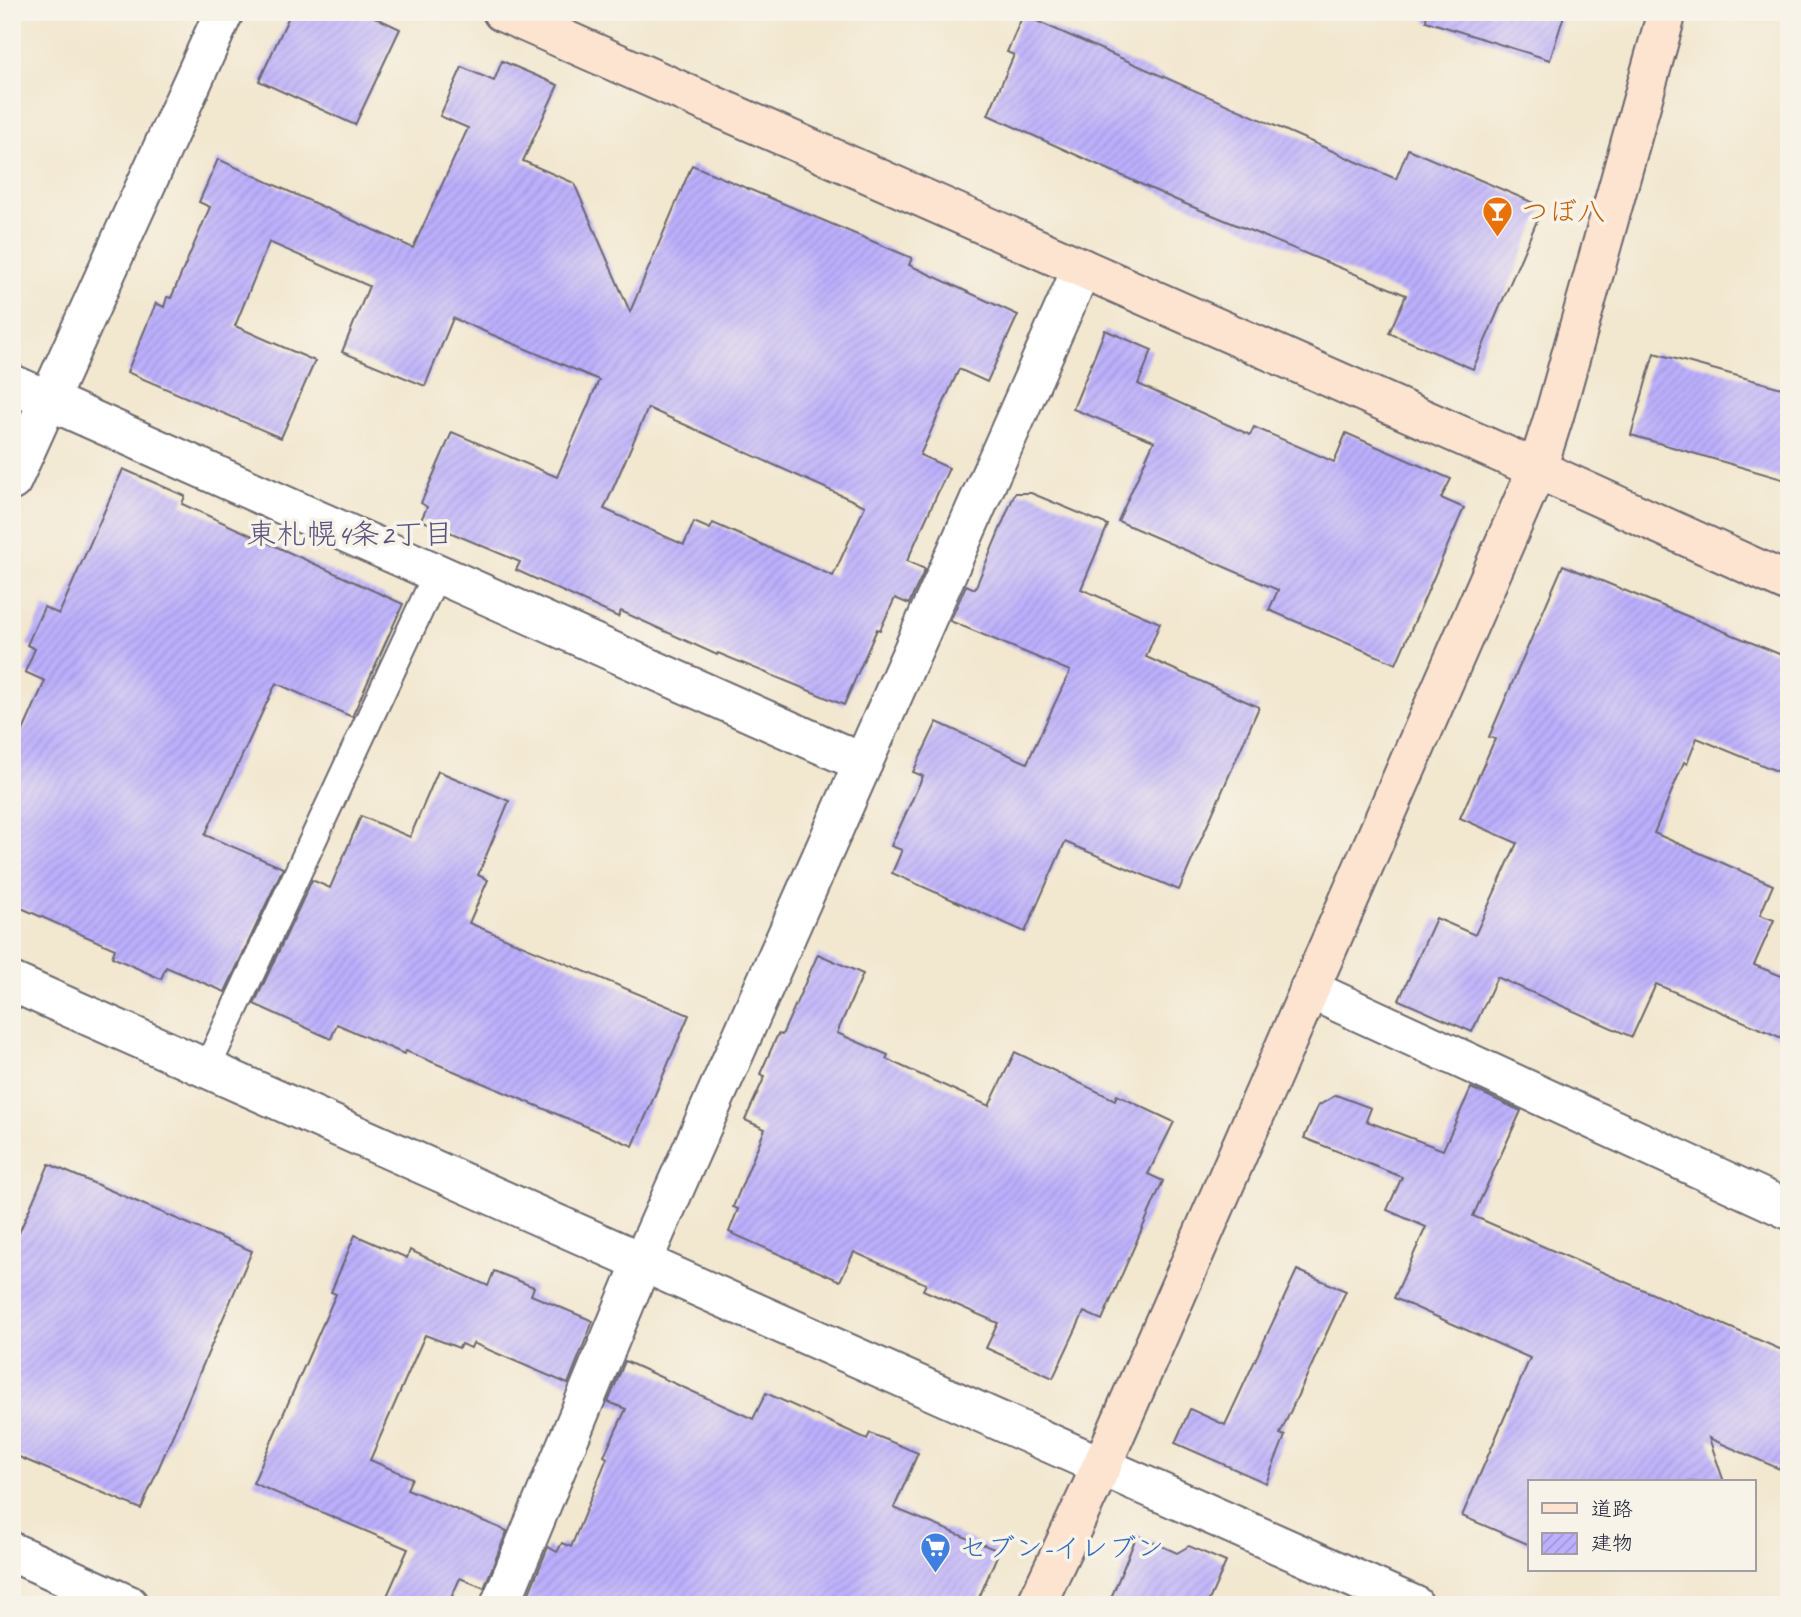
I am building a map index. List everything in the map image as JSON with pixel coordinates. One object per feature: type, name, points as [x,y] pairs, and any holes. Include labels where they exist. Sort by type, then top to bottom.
[{"type":"street","points":[[12,481],[224,12]]},
{"type":"street","points":[[502,12],[1789,583]]},
{"type":"street","points":[[1036,1605],[1102,1465],[1537,469],[1667,12]]},
{"type":"street","points":[[500,1605],[643,1260],[1082,268]]},
{"type":"street","points":[[12,384],[863,763]]},
{"type":"street","points":[[12,982],[643,1260],[1414,1605]]},
{"type":"street","points":[[1309,989],[1789,1210]]},
{"type":"street","points":[[12,1552],[130,1605]]},
{"type":"lane","points":[[207,1068],[436,573]]},
{"type":"building","points":[[291,12],[364,12],[400,29],[355,125],[259,81]]},
{"type":"building","points":[[1427,12],[1565,12],[1550,60],[1426,21]]},
{"type":"building","points":[[1023,15],[1396,179],[1408,149],[1543,207],[1473,369],[1389,333],[1406,295],[1176,200],[988,115],[1014,55],[1007,52]]},
{"type":"building","points":[[502,61],[558,85],[523,161],[574,183],[630,312],[692,165],[912,258],[909,265],[1018,315],[987,382],[959,369],[920,455],[949,468],[907,561],[925,569],[909,604],[895,598],[880,630],[877,629],[844,705],[718,653],[717,655],[621,611],[618,617],[516,570],[520,562],[421,520],[427,507],[421,503],[452,432],[557,477],[599,380],[453,318],[425,386],[342,352],[369,286],[269,242],[235,326],[315,361],[281,438],[127,372],[156,303],[164,307],[167,297],[171,298],[210,207],[199,202],[218,159],[413,248],[468,128],[440,116],[462,67],[494,81]],"holes":[[[648,408],[865,506],[833,576],[713,523],[710,529],[694,522],[684,545],[604,509]]]},
{"type":"building","points":[[1105,330],[1152,350],[1138,384],[1250,435],[1254,427],[1334,462],[1346,433],[1451,479],[1441,498],[1464,508],[1396,664],[1269,610],[1278,590],[1118,521],[1154,441],[1073,409]]},
{"type":"building","points":[[1654,353],[1789,390],[1789,481],[1631,435]]},
{"type":"building","points":[[123,469],[185,496],[182,504],[403,604],[352,717],[276,683],[205,835],[283,868],[225,992],[166,967],[161,979],[112,957],[115,949],[12,904],[12,756],[45,681],[25,672],[35,649],[27,645],[44,607],[59,614]]},
{"type":"building","points":[[1015,493],[1031,493],[1108,525],[1081,589],[1160,623],[1146,657],[1259,707],[1179,890],[1065,842],[1025,932],[892,873],[902,850],[891,846],[923,776],[913,772],[937,722],[1027,763],[1070,671],[950,621],[966,585],[975,589]]},
{"type":"building","points":[[1563,565],[1789,658],[1789,776],[1697,738],[1654,833],[1773,885],[1760,915],[1774,920],[1754,965],[1789,979],[1789,1041],[1656,984],[1632,1037],[1497,977],[1472,1032],[1399,1000],[1436,918],[1475,935],[1517,843],[1460,818],[1495,739],[1489,737]]},
{"type":"building","points":[[438,771],[509,801],[478,875],[488,880],[469,923],[689,1015],[633,1146],[406,1051],[404,1054],[337,1024],[331,1039],[254,1004],[312,880],[330,888],[361,816],[410,837]]},
{"type":"building","points":[[818,954],[863,974],[837,1033],[888,1055],[886,1059],[989,1106],[1015,1052],[1115,1100],[1117,1095],[1174,1122],[1148,1174],[1163,1181],[1102,1320],[1084,1312],[1053,1378],[986,1348],[998,1323],[923,1290],[926,1284],[854,1252],[840,1281],[729,1232],[738,1209],[733,1207],[765,1129],[745,1120],[765,1076],[760,1074],[778,1034],[782,1035]]},
{"type":"building","points":[[1471,1088],[1521,1111],[1473,1216],[1789,1353],[1789,1473],[1709,1438],[1723,1480],[1528,1480],[1528,1544],[1462,1516],[1530,1358],[1394,1298],[1426,1227],[1387,1210],[1402,1177],[1304,1138],[1318,1106],[1336,1095],[1371,1108],[1366,1121],[1443,1150]]},
{"type":"building","points":[[49,1164],[252,1251],[141,1509],[12,1454],[12,1249]]},
{"type":"building","points":[[355,1235],[407,1258],[410,1250],[488,1286],[494,1271],[534,1287],[531,1295],[593,1321],[568,1384],[473,1343],[471,1348],[461,1344],[459,1348],[425,1335],[370,1460],[412,1478],[407,1489],[507,1531],[484,1588],[460,1578],[448,1605],[383,1605],[408,1549],[253,1483],[336,1294],[331,1292]]},
{"type":"building","points":[[1297,1270],[1346,1291],[1280,1434],[1285,1436],[1266,1483],[1175,1443],[1190,1409],[1225,1425]]},
{"type":"building","points":[[625,1361],[753,1419],[766,1393],[867,1439],[870,1433],[918,1453],[894,1508],[999,1551],[976,1605],[524,1605],[548,1547],[557,1552],[562,1543],[571,1547],[607,1458],[604,1456],[626,1409],[608,1402]]},
{"type":"building","points":[[1137,1535],[1177,1553],[1189,1546],[1226,1562],[1207,1605],[1108,1605]]},
{"type":"place","name":"つぼ八","points":[[1498,238]]},
{"type":"place","name":"セブン-イレブン","points":[[936,1574]]},
{"type":"district","name":"東札幌4条2丁目","points":[[350,534]]}]
